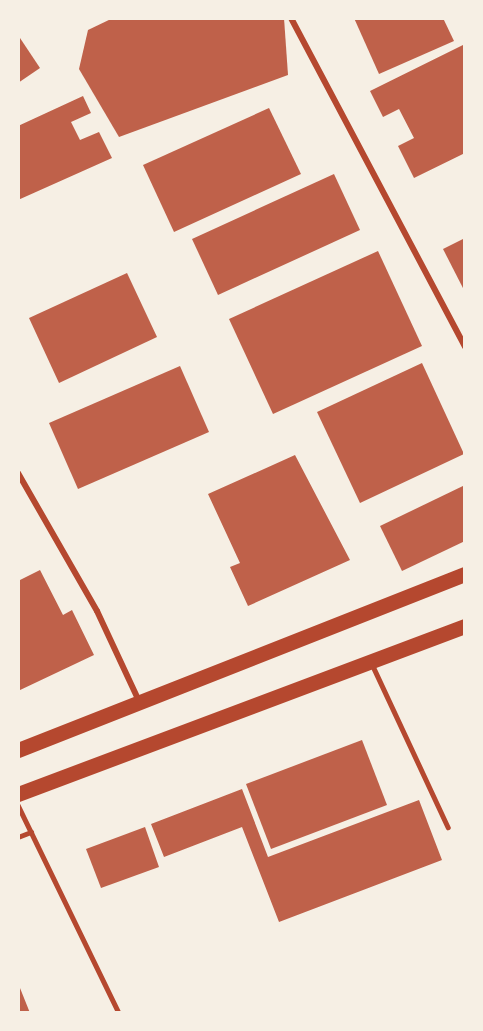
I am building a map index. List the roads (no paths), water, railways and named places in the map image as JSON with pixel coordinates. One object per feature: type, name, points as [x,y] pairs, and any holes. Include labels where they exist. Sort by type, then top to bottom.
[{"type":"main road","points":[[18,750],[465,574]]},
{"type":"main road","points":[[18,794],[465,626]]},
{"type":"street","points":[[291,18],[465,347]]},
{"type":"street","points":[[18,473],[97,611],[139,701]]},
{"type":"lane","points":[[371,662],[448,827]]},
{"type":"lane","points":[[18,805],[119,1013]]},
{"type":"lane","points":[[18,837],[31,832]]}]
